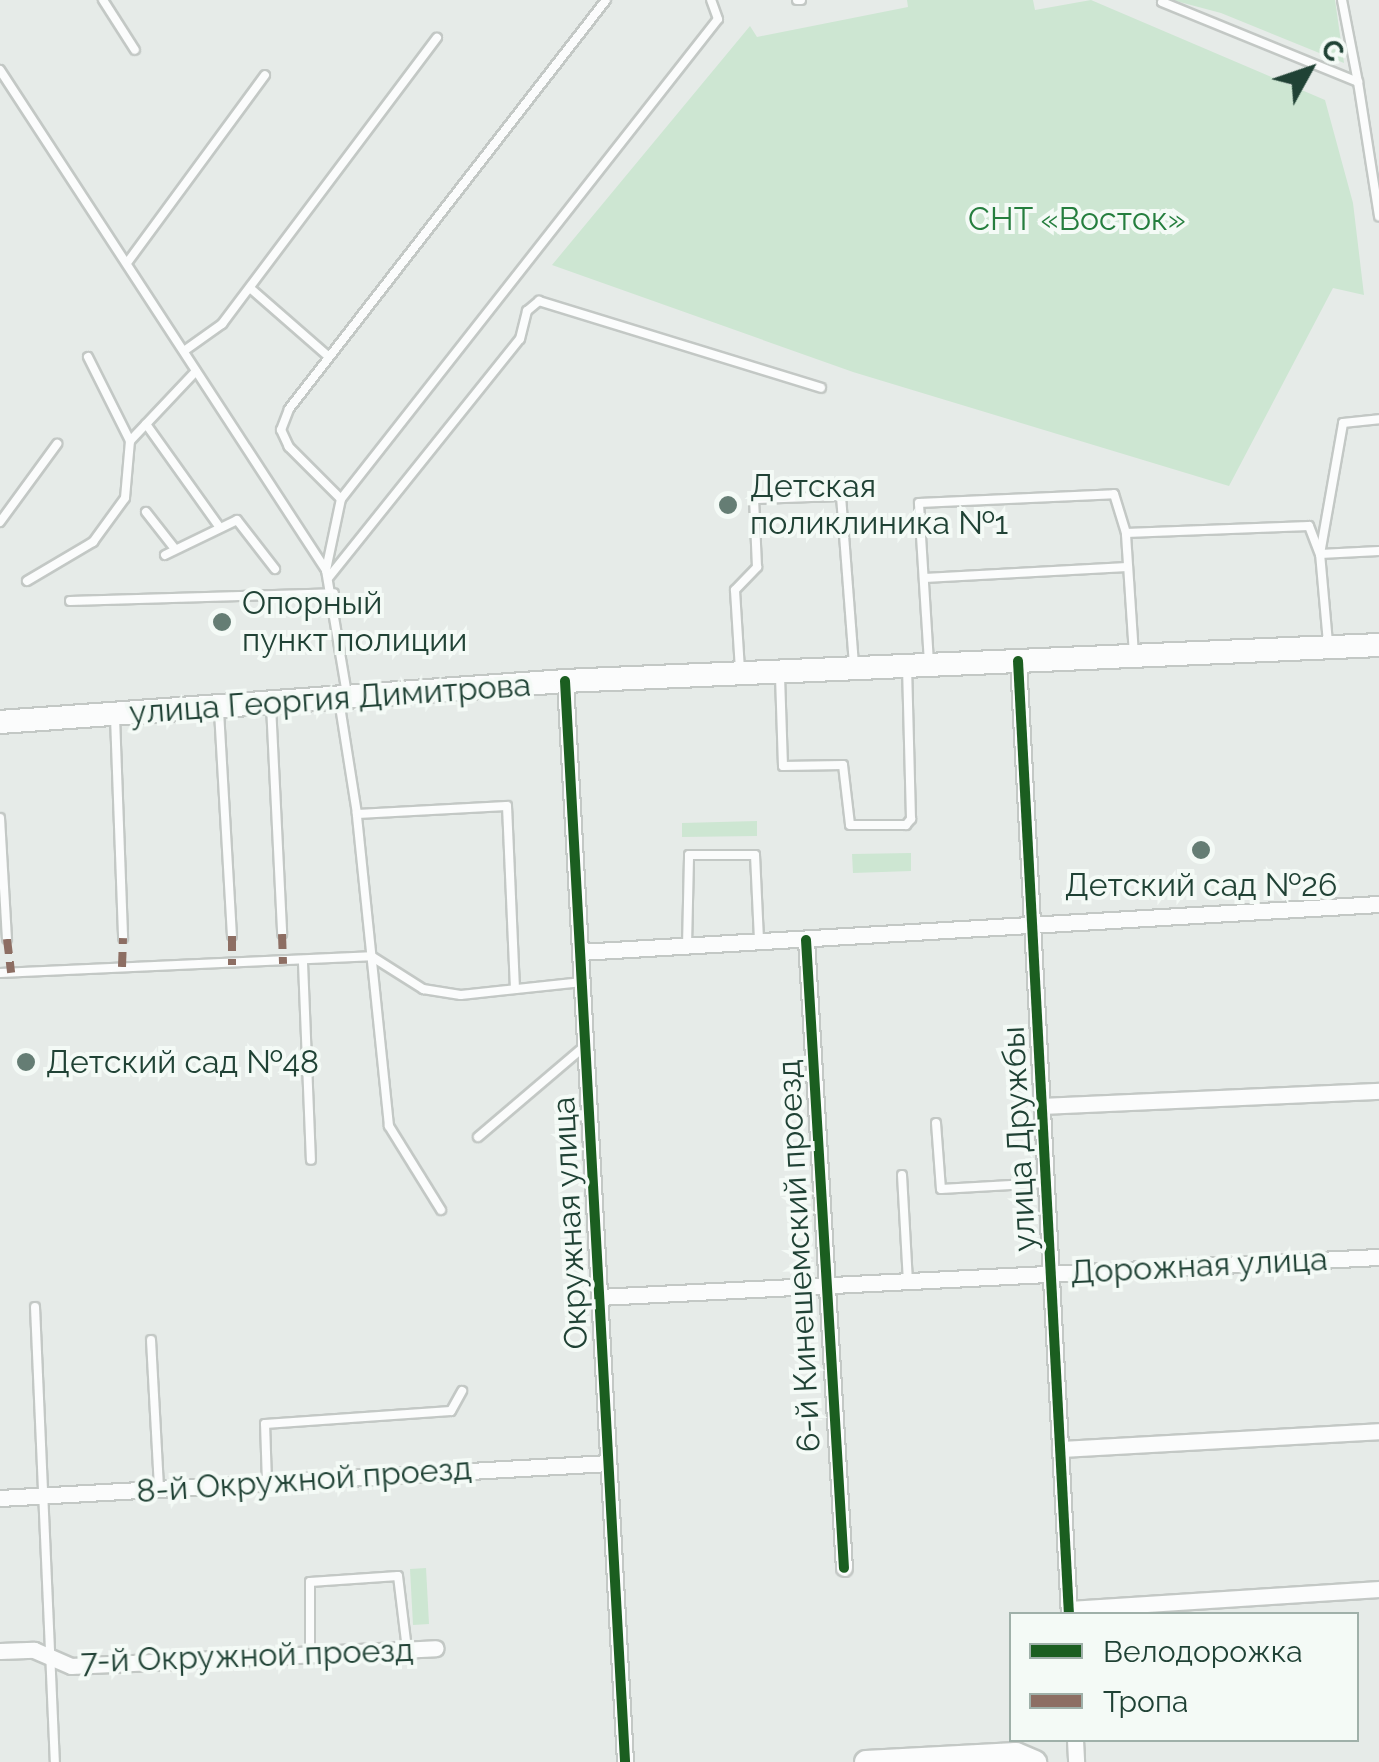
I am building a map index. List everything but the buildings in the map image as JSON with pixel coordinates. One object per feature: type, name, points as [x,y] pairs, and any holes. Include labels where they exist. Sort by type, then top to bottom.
[{"type":"main road","name":"улица Георгия Димитрова","points":[[0,722],[565,681],[1379,645]]},
{"type":"main road","points":[[866,1762],[1016,1754],[1035,1762]]},
{"type":"street","name":"улица Дружбы","points":[[1018,661],[1069,1611]]},
{"type":"street","name":"Окружная улица","points":[[565,681],[625,1762]]},
{"type":"street","points":[[580,952],[1034,929],[1379,904]]},
{"type":"street","name":"6-й Кинешемский проезд","points":[[806,940],[844,1568]]},
{"type":"street","points":[[1043,1106],[1379,1090]]},
{"type":"street","name":"Дорожная улица","points":[[599,1297],[1379,1257]]},
{"type":"street","points":[[1060,1449],[1379,1430]]},
{"type":"street","name":"8-й Окружной проезд","points":[[0,1498],[608,1463]]},
{"type":"street","points":[[1069,1611],[1379,1589]]},
{"type":"street","name":"7-й Окружной проезд","points":[[0,1651],[34,1650],[72,1666],[436,1648]]},
{"type":"lane","points":[[102,0],[136,50]]},
{"type":"lane","points":[[341,498],[290,447],[281,430],[328,356],[606,0]]},
{"type":"lane","points":[[327,573],[341,498],[718,19],[711,0]]},
{"type":"lane","points":[[1342,0],[1365,116],[1379,216]]},
{"type":"lane","points":[[1162,2],[1358,82]]},
{"type":"lane","points":[[184,350],[222,324],[437,38]]},
{"type":"lane","points":[[0,70],[327,573],[334,593],[389,1126],[441,1210]]},
{"type":"lane","points":[[127,262],[265,75]]},
{"type":"lane","points":[[1365,116],[1379,115]]},
{"type":"lane","points":[[250,288],[328,356]]},
{"type":"lane","points":[[327,573],[520,339],[526,311],[539,300],[821,388]]},
{"type":"lane","points":[[27,581],[92,542],[125,498],[130,440],[88,357]]},
{"type":"lane","points":[[130,440],[196,371]]},
{"type":"lane","points":[[1328,647],[1320,554],[1343,422],[1379,419]]},
{"type":"lane","points":[[146,424],[218,525]]},
{"type":"lane","points":[[0,522],[57,444]]},
{"type":"lane","points":[[780,672],[783,766],[845,766],[850,825],[906,825],[924,578],[920,503],[1114,494],[1126,533],[1134,656]]},
{"type":"lane","points":[[740,674],[735,590],[758,567],[754,499],[841,496],[854,668]]},
{"type":"lane","points":[[146,512],[175,549]]},
{"type":"lane","points":[[164,555],[218,525],[237,520],[246,525],[275,568]]},
{"type":"lane","points":[[1126,533],[1309,526],[1320,554]]},
{"type":"lane","points":[[1320,554],[1379,552]]},
{"type":"lane","points":[[924,578],[1128,567]]},
{"type":"lane","points":[[70,601],[334,593]]},
{"type":"lane","points":[[271,705],[282,934]]},
{"type":"lane","points":[[219,708],[232,936]]},
{"type":"lane","points":[[114,715],[122,938]]},
{"type":"lane","points":[[357,814],[507,806],[515,990]]},
{"type":"lane","points":[[0,818],[7,939]]},
{"type":"lane","points":[[687,946],[689,855],[756,854],[760,943]]},
{"type":"lane","points":[[0,973],[303,963],[371,956],[423,989],[462,995],[582,982]]},
{"type":"lane","points":[[303,963],[311,1160]]},
{"type":"lane","points":[[478,1137],[585,1046]]},
{"type":"lane","points":[[936,1123],[941,1189],[1046,1183]]},
{"type":"lane","points":[[902,1175],[908,1281]]},
{"type":"lane","points":[[35,1307],[55,1762]]},
{"type":"lane","points":[[151,1340],[159,1490]]},
{"type":"lane","points":[[267,1484],[265,1424],[451,1411],[462,1391]]},
{"type":"lane","points":[[310,1654],[308,1585],[347,1579],[403,1578],[408,1650]]},
{"type":"green space","name":"СНТ «Восток»","points":[[907,0],[1033,0],[1035,10],[1091,0],[1325,100],[1353,203],[1364,295],[1333,288],[1229,486],[853,372],[552,265],[750,26],[757,37],[908,7]]},
{"type":"green space","points":[[1172,0],[1335,0],[1344,63],[1221,13]]},
{"type":"green space","points":[[757,821],[757,836],[682,837],[682,823]]},
{"type":"green space","points":[[911,853],[911,871],[853,873],[852,854]]},
{"type":"green space","points":[[426,1568],[429,1624],[413,1625],[410,1569]]},
{"type":"marked path","points":[[282,934],[283,964]]},
{"type":"marked path","points":[[232,936],[232,965]]},
{"type":"marked path","points":[[122,967],[123,938]]},
{"type":"marked path","points":[[7,939],[11,973]]},
{"type":"cycle path","points":[[1018,661],[1069,1612]]},
{"type":"cycle path","points":[[565,681],[625,1762]]},
{"type":"cycle path","points":[[806,940],[844,1568]]},
{"type":"place","name":"Детская поликлиника №1","points":[[728,505]]},
{"type":"place","name":"Опорный пункт полиции","points":[[222,622]]},
{"type":"place","name":"Детский сад №26","points":[[1201,850]]},
{"type":"place","name":"Детский сад №48","points":[[26,1062]]}]
